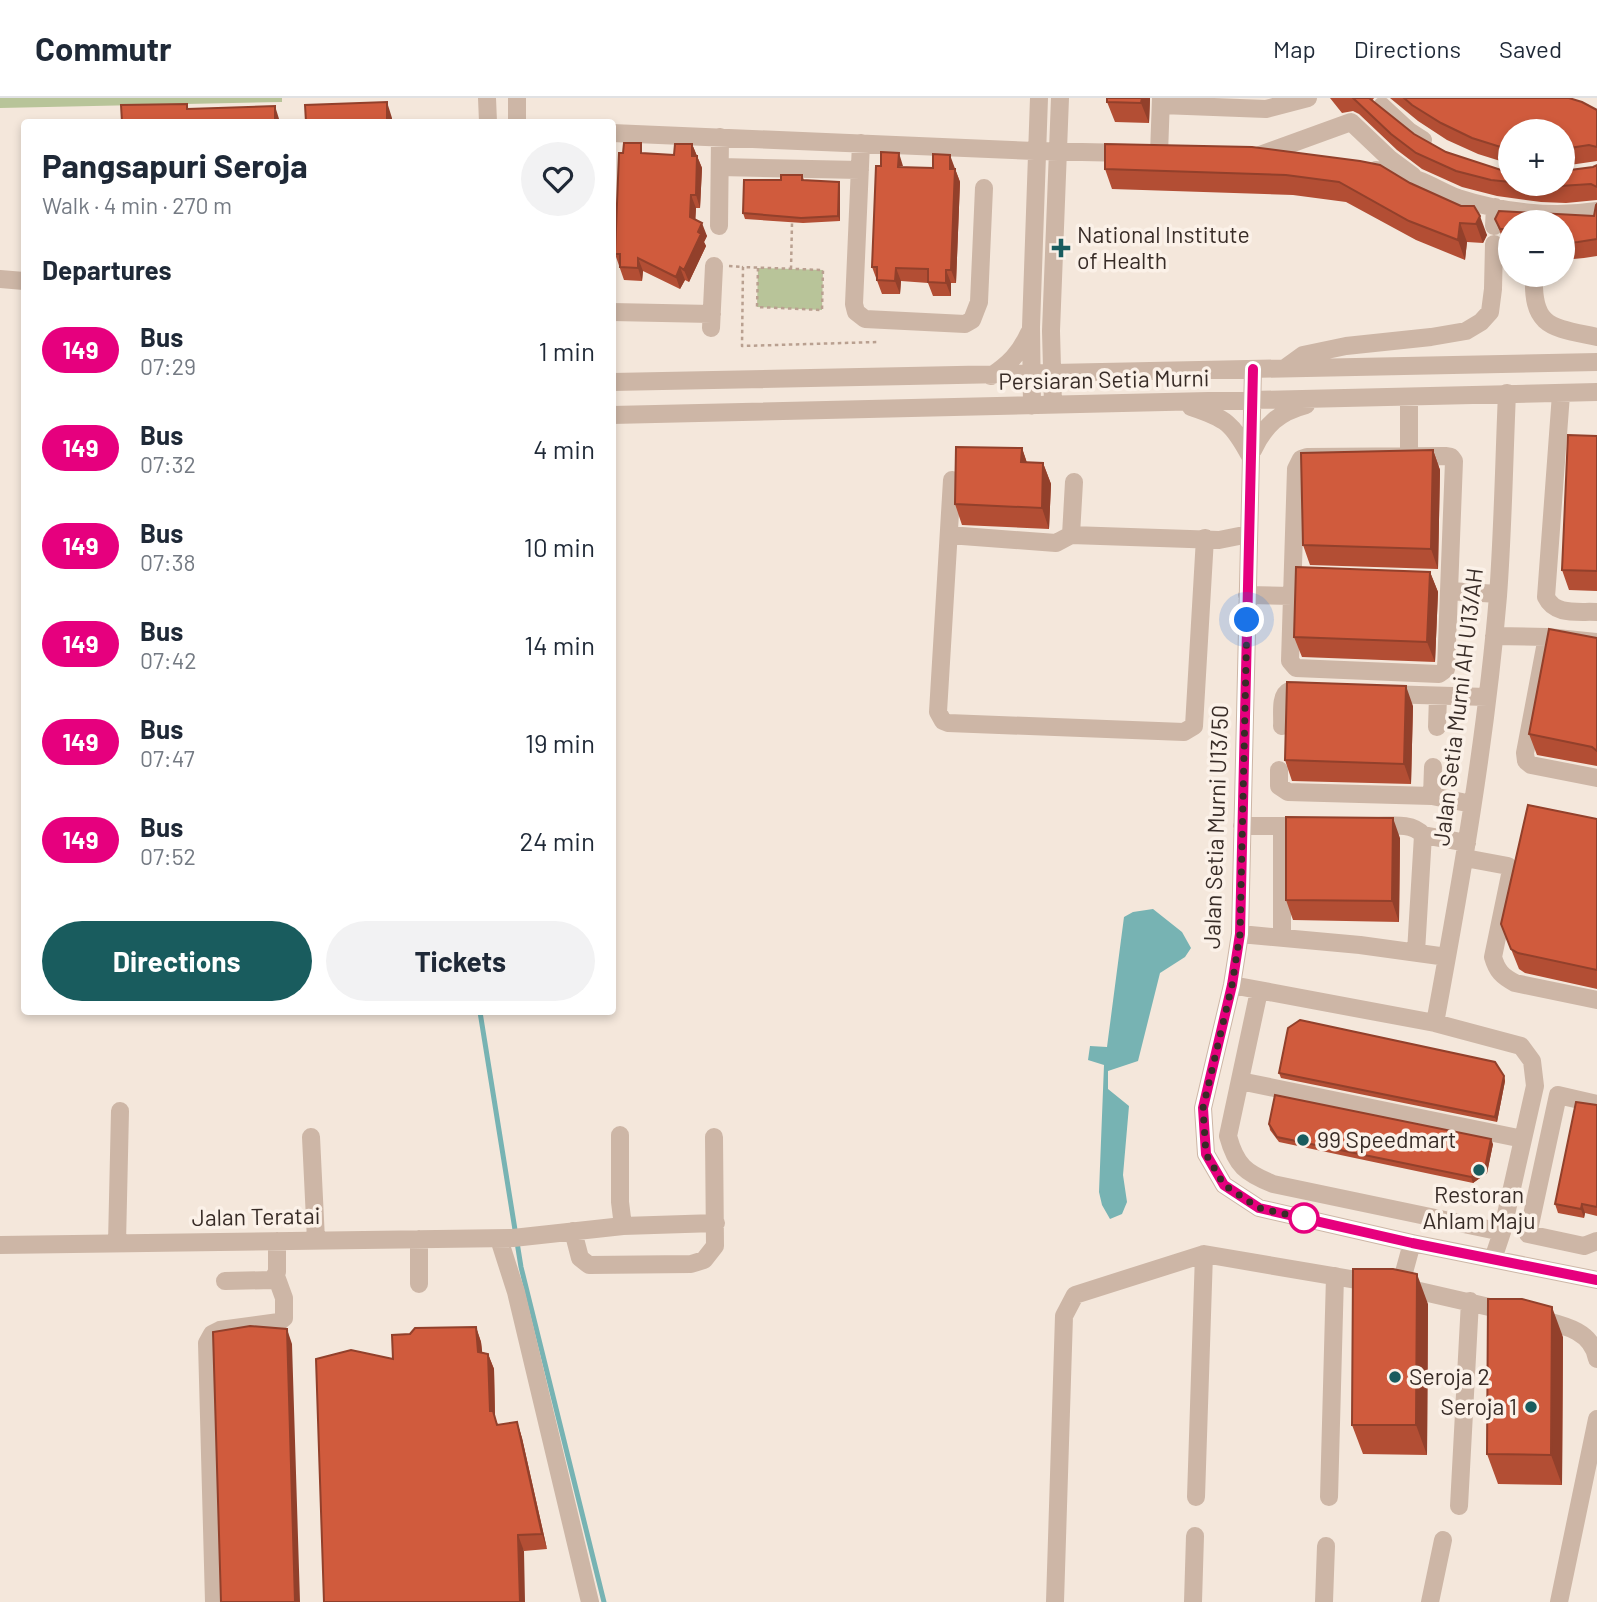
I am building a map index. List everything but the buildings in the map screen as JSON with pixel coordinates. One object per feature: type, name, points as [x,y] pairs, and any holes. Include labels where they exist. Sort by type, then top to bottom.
[{"type":"street","points":[[487,98],[488,119]]},
{"type":"street","points":[[517,98],[517,119]]},
{"type":"street","points":[[1032,406],[1035,151],[1039,98]]},
{"type":"street","points":[[1053,405],[1051,331],[1060,98]]},
{"type":"street","points":[[616,133],[1165,154],[1161,101],[1266,109],[1308,98]]},
{"type":"street","points":[[1382,106],[1409,131],[1434,147]]},
{"type":"street","points":[[1294,159],[1254,155],[1351,122],[1390,159],[1419,180],[1458,198],[1510,210]]},
{"type":"street","points":[[719,226],[720,137]]},
{"type":"street","points":[[861,143],[854,304],[860,317],[870,321],[965,324],[972,320],[979,302],[984,188]]},
{"type":"street","points":[[720,167],[860,170]]},
{"type":"street","points":[[1356,167],[1419,180]]},
{"type":"street","points":[[1285,368],[1303,355],[1346,346],[1466,331],[1480,323],[1490,312],[1493,289],[1495,206]]},
{"type":"street","points":[[1575,213],[1597,211]]},
{"type":"street","points":[[616,312],[711,321],[714,266]]},
{"type":"street","points":[[0,279],[21,281]]},
{"type":"street","points":[[1533,287],[1537,312],[1546,323],[1597,337]]},
{"type":"street","points":[[991,376],[1022,350],[1031,327]]},
{"type":"street","points":[[1051,331],[1057,348],[1064,357],[1075,364],[1104,374]]},
{"type":"street","name":"Persiaran Setia Murni","points":[[616,382],[1597,362]]},
{"type":"street","name":"Jalan Setia Murni U13/50","points":[[1253,369],[1240,934],[1232,985],[1203,1108],[1206,1154],[1224,1185],[1259,1208],[1412,1243],[1597,1280]]},
{"type":"street","name":"Persiaran Setia Murni","points":[[616,415],[1597,392]]},
{"type":"street","name":"Jalan Setia Murni AH U13/AH","points":[[1435,1023],[1466,850],[1487,698],[1498,594],[1507,393]]},
{"type":"street","points":[[1561,394],[1565,443],[1546,597],[1550,605],[1558,611],[1597,612]]},
{"type":"street","points":[[1409,397],[1409,456]]},
{"type":"street","points":[[1251,456],[1261,433],[1271,420],[1298,407],[1330,399]]},
{"type":"street","points":[[1176,402],[1215,415],[1229,423],[1251,456]]},
{"type":"street","points":[[1409,456],[1445,456],[1454,461],[1446,584],[1446,669],[1439,674],[1296,668],[1290,661],[1292,596],[1299,576],[1296,469],[1301,459],[1409,456]]},
{"type":"street","points":[[952,480],[938,712],[943,721],[948,723],[1184,732],[1194,726],[1205,538]]},
{"type":"street","points":[[1071,535],[1074,482]]},
{"type":"street","points":[[949,536],[1056,543],[1071,535],[1219,540],[1249,534]]},
{"type":"street","points":[[1446,584],[1498,594]]},
{"type":"street","points":[[1247,595],[1292,596]]},
{"type":"street","points":[[1494,636],[1597,642]]},
{"type":"street","points":[[1547,637],[1525,753],[1526,761],[1531,765],[1597,778]]},
{"type":"street","points":[[1282,726],[1283,698],[1286,693],[1330,692]]},
{"type":"street","points":[[1371,693],[1487,698]]},
{"type":"street","points":[[1437,727],[1438,695]]},
{"type":"street","points":[[1432,796],[1433,767]]},
{"type":"street","points":[[1279,770],[1279,786],[1288,792],[1432,796],[1472,804]]},
{"type":"street","points":[[1242,826],[1320,826]]},
{"type":"street","points":[[1282,826],[1282,937]]},
{"type":"street","points":[[1359,826],[1411,827],[1423,835],[1508,866],[1511,870],[1493,957],[1496,968],[1503,977],[1515,982],[1597,1000]]},
{"type":"street","points":[[1416,952],[1423,835]]},
{"type":"street","points":[[1240,934],[1447,957]]},
{"type":"street","points":[[1232,985],[1435,1023],[1521,1046],[1532,1061],[1535,1086],[1502,1233],[1493,1259]]},
{"type":"street","points":[[1259,991],[1228,1136],[1234,1156],[1250,1175],[1273,1184],[1502,1233]]},
{"type":"street","points":[[1240,1081],[1523,1139]]},
{"type":"street","points":[[1569,1275],[1591,1244],[1528,1234],[1558,1095],[1597,1104]]},
{"type":"street","points":[[117,1243],[120,1111]]},
{"type":"street","points":[[620,1136],[622,1226]]},
{"type":"street","points":[[311,1137],[316,1240]]},
{"type":"street","points":[[573,1231],[580,1258],[589,1265],[683,1265],[698,1262],[710,1255],[715,1246],[716,1223],[714,1138]]},
{"type":"street","name":"Jalan Teratai","points":[[0,1245],[506,1238],[622,1226],[716,1223]]},
{"type":"street","points":[[506,1238],[516,1292],[590,1602]]},
{"type":"street","points":[[419,1239],[419,1284]]},
{"type":"street","points":[[214,1602],[207,1343],[212,1334],[220,1330],[279,1322],[284,1318],[284,1298],[276,1276],[277,1241]]},
{"type":"street","points":[[1400,1287],[1412,1243]]},
{"type":"street","points":[[1196,1497],[1204,1254]]},
{"type":"street","points":[[1055,1602],[1064,1316],[1074,1296],[1204,1254],[1400,1287],[1470,1301],[1574,1328],[1595,1350],[1597,1359]]},
{"type":"street","points":[[225,1281],[272,1280],[276,1276]]},
{"type":"street","points":[[1329,1497],[1335,1276]]},
{"type":"street","points":[[1459,1506],[1470,1301]]},
{"type":"street","points":[[1559,1602],[1597,1419]]},
{"type":"street","points":[[1193,1602],[1195,1536]]},
{"type":"street","points":[[1430,1602],[1443,1540]]},
{"type":"street","points":[[1324,1602],[1326,1546]]},
{"type":"path","points":[[791,269],[792,223]]},
{"type":"path","points":[[758,268],[757,307],[821,310],[823,270],[743,267],[743,346],[878,342]]},
{"type":"green space","points":[[0,98],[282,98],[282,102],[0,108]]},
{"type":"green space","points":[[758,268],[823,270],[822,310],[757,307]]},
{"type":"water","points":[[1153,909],[1182,932],[1191,948],[1185,957],[1160,973],[1138,1061],[1108,1071],[1108,1089],[1129,1106],[1123,1175],[1127,1202],[1122,1214],[1110,1219],[1102,1205],[1099,1192],[1104,1065],[1088,1060],[1090,1046],[1107,1047],[1124,917],[1133,912]]},
{"type":"waterway","points":[[480,1015],[521,1267],[604,1602]]},
{"type":"bus line","name":"149","points":[[1253,369],[1240,934],[1232,985],[1203,1108],[1206,1154],[1224,1185],[1259,1208],[1412,1243],[1597,1280]]},
{"type":"place","name":"National Institute of Health","points":[[1061,248]]},
{"type":"place","name":"99 Speedmart","points":[[1303,1140]]},
{"type":"place","name":"Restoran Ahlam Maju","points":[[1479,1170]]},
{"type":"place","name":"Seroja 2","points":[[1395,1377]]},
{"type":"place","name":"Seroja 1","points":[[1531,1407]]},
{"type":"route","points":[[1247,620],[1240,934],[1232,985],[1203,1108],[1206,1154],[1224,1185],[1259,1208],[1310,1220],[1304,1218]]}]
